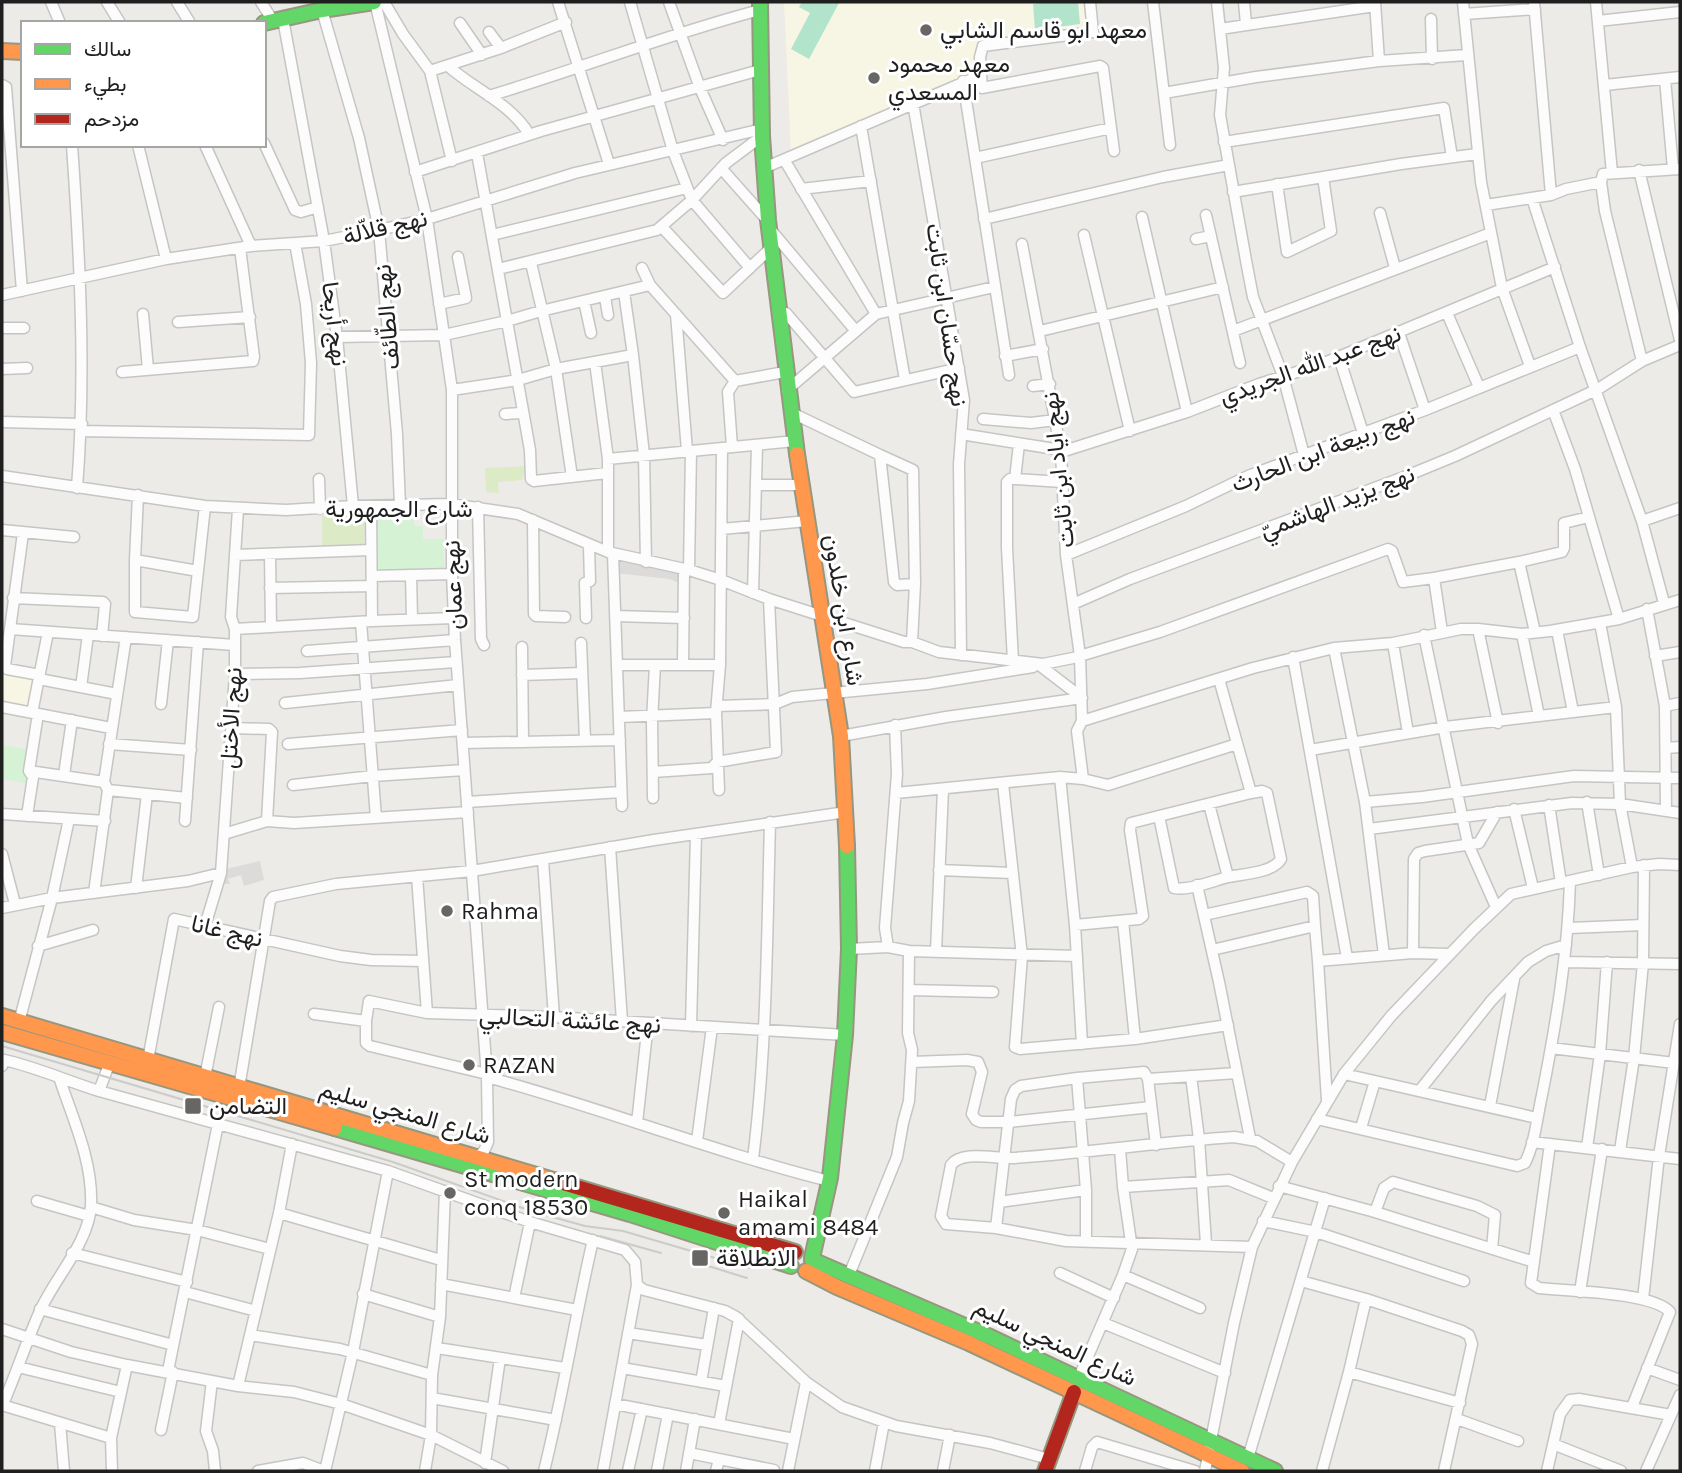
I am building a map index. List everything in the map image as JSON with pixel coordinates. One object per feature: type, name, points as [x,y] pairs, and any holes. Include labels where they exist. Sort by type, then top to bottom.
[{"type":"main road","points":[[273,21],[375,2]]},
{"type":"main road","name":"شارع ابن خلدون","points":[[760,6],[762,133],[768,223],[790,412],[841,736],[846,812],[849,948],[837,1123],[821,1226],[803,1259]]},
{"type":"main road","points":[[2,51],[21,52]]},
{"type":"main road","name":"شارع المنجي سليم","points":[[2,1016],[849,1275],[1079,1377],[1210,1449]]},
{"type":"main road","name":"شارع المنجي سليم","points":[[2,1032],[473,1161]]},
{"type":"main road","name":"شارع المنجي سليم","points":[[803,1259],[1074,1392],[1245,1465],[1275,1471]]},
{"type":"main road","points":[[1047,1465],[1074,1392]]},
{"type":"street","points":[[51,2],[59,21]]},
{"type":"street","points":[[107,2],[119,21]]},
{"type":"street","points":[[177,2],[189,21]]},
{"type":"street","points":[[261,2],[273,21]]},
{"type":"street","name":"نهج عمان","points":[[375,2],[426,219],[452,390],[452,574],[456,662],[487,1076],[488,1142],[484,1152],[473,1161]]},
{"type":"street","points":[[384,2],[430,71],[452,161]]},
{"type":"street","points":[[558,2],[609,164]]},
{"type":"street","points":[[631,2],[673,151],[692,200],[750,268]]},
{"type":"street","points":[[669,2],[700,88],[723,140]]},
{"type":"street","points":[[1090,2],[1093,32],[983,46],[982,88],[1102,66],[1114,151]]},
{"type":"street","points":[[1153,2],[1170,145]]},
{"type":"street","points":[[1217,2],[1224,83],[1219,109],[1253,297],[1283,376],[1304,454]]},
{"type":"street","points":[[1244,2],[1246,24]]},
{"type":"street","points":[[1463,2],[1477,154],[1491,233],[1502,288],[1530,366]]},
{"type":"street","points":[[1596,2],[1605,85],[1605,211],[1642,361]]},
{"type":"street","points":[[1220,29],[1375,4],[1379,61]]},
{"type":"street","points":[[489,96],[580,68],[760,6]]},
{"type":"street","points":[[1464,14],[1534,6],[1551,195]]},
{"type":"street","name":"نهج الطّائف","points":[[322,10],[359,138],[379,230],[400,506]]},
{"type":"street","points":[[1598,21],[1680,12]]},
{"type":"street","points":[[1431,19],[1432,59]]},
{"type":"street","name":"نهج أريحا","points":[[273,21],[324,241],[337,337],[354,506]]},
{"type":"street","points":[[430,71],[482,55],[566,22]]},
{"type":"street","points":[[460,23],[482,55]]},
{"type":"street","points":[[489,32],[501,48]]},
{"type":"street","points":[[1164,93],[1379,61],[1467,55]]},
{"type":"street","points":[[448,66],[516,116],[529,134]]},
{"type":"street","points":[[415,172],[529,134],[760,70]]},
{"type":"street","points":[[764,168],[963,80],[981,75]]},
{"type":"street","points":[[1605,85],[1680,77]]},
{"type":"street","points":[[1486,205],[1551,195],[1605,177],[1639,170],[1677,169],[1665,79]]},
{"type":"street","points":[[963,80],[1009,375]]},
{"type":"street","points":[[2,85],[6,87],[22,291]]},
{"type":"street","name":"نهج حسّان ابن ثابت","points":[[913,103],[964,400],[959,464],[961,654]]},
{"type":"street","points":[[1224,142],[1444,108],[1452,157]]},
{"type":"street","points":[[861,126],[905,380]]},
{"type":"street","points":[[975,158],[1111,128]]},
{"type":"street","points":[[498,269],[662,227],[692,200],[721,168],[762,133]]},
{"type":"street","name":"نهج قلاّلة","points":[[2,295],[166,259],[246,247],[324,241],[379,230],[426,219],[525,187],[609,164],[762,133]]},
{"type":"street","points":[[72,147],[79,277],[81,428],[77,488]]},
{"type":"street","points":[[138,147],[166,259]]},
{"type":"street","points":[[122,372],[253,361],[246,247],[206,147]]},
{"type":"street","points":[[266,147],[295,210],[301,212],[318,207]]},
{"type":"street","points":[[477,153],[530,450],[532,480],[607,473]]},
{"type":"street","points":[[1233,192],[1477,154]]},
{"type":"street","points":[[785,161],[876,314]]},
{"type":"street","points":[[984,219],[1163,177],[1228,165]]},
{"type":"street","points":[[721,168],[855,330]]},
{"type":"street","points":[[1639,170],[1680,340]]},
{"type":"street","points":[[1277,184],[1287,252],[1331,231],[1323,177]]},
{"type":"street","points":[[801,189],[871,181]]},
{"type":"street","points":[[492,235],[687,188]]},
{"type":"street","points":[[1532,198],[1580,347],[1642,521],[1664,603]]},
{"type":"street","points":[[1380,213],[1395,268]]},
{"type":"street","points":[[1206,215],[1240,363]]},
{"type":"street","points":[[1142,218],[1187,412]]},
{"type":"street","points":[[662,227],[721,293],[772,247]]},
{"type":"street","points":[[1233,331],[1491,233]]},
{"type":"street","points":[[1084,235],[1130,431]]},
{"type":"street","points":[[1196,239],[1211,236]]},
{"type":"street","points":[[2,422],[81,428],[309,435],[311,363],[306,304],[295,243]]},
{"type":"street","name":"نهج اياد ابن ثابت","points":[[1022,244],[1061,451],[1066,555],[1080,656],[1082,721],[1077,731],[1083,779]]},
{"type":"street","points":[[439,304],[466,298],[458,257]]},
{"type":"street","points":[[531,262],[556,369],[572,477]]},
{"type":"street","name":"نهج عبد الله الجريدي","points":[[1061,451],[1187,412],[1339,357],[1555,267]]},
{"type":"street","points":[[642,268],[650,285],[735,381]]},
{"type":"street","points":[[337,337],[444,335],[650,285]]},
{"type":"street","points":[[787,390],[876,314],[994,288]]},
{"type":"street","points":[[1040,331],[1223,288]]},
{"type":"street","points":[[624,292],[644,454],[646,562]]},
{"type":"street","points":[[604,297],[608,315]]},
{"type":"street","points":[[584,301],[591,333]]},
{"type":"street","points":[[786,313],[856,392],[959,368]]},
{"type":"street","points":[[1447,313],[1479,387]]},
{"type":"street","points":[[143,314],[149,369]]},
{"type":"street","points":[[676,314],[689,451],[683,664]]},
{"type":"street","points":[[178,322],[250,317]]},
{"type":"street","points":[[2,328],[24,328]]},
{"type":"street","points":[[1399,333],[1425,410]]},
{"type":"street","name":"نهج يزيد الهاشميّ","points":[[1073,604],[1130,579],[1404,477],[1597,389],[1642,361],[1680,345]]},
{"type":"street","name":"نهج ربيعة ابن الحارث","points":[[1066,555],[1186,506],[1248,476],[1425,410],[1580,347]]},
{"type":"street","points":[[1005,356],[1043,349]]},
{"type":"street","points":[[452,390],[518,380],[556,369],[633,355]]},
{"type":"street","points":[[1339,357],[1363,433]]},
{"type":"street","points":[[595,362],[608,459],[622,806]]},
{"type":"street","points":[[2,369],[27,368]]},
{"type":"street","points":[[719,790],[716,710],[720,664],[728,391],[735,381],[785,372]]},
{"type":"street","points":[[1033,386],[1050,384]]},
{"type":"street","points":[[1553,410],[1575,469],[1619,619]]},
{"type":"street","points":[[790,412],[913,470],[915,584],[912,642]]},
{"type":"street","points":[[505,414],[522,413]]},
{"type":"street","points":[[983,419],[1031,423],[1055,420]]},
{"type":"street","points":[[961,435],[1061,451]]},
{"type":"street","points":[[608,459],[795,441]]},
{"type":"street","points":[[1015,479],[1019,444]]},
{"type":"street","points":[[753,593],[757,445]]},
{"type":"street","points":[[880,455],[894,582],[915,584]]},
{"type":"street","name":"شارع الجمهورية","points":[[2,476],[238,509],[451,504],[518,514],[610,553],[686,569],[906,643],[912,642],[939,652],[1040,665]]},
{"type":"street","points":[[1013,661],[1007,548],[1007,482],[1010,478],[1062,482]]},
{"type":"street","points":[[319,479],[320,509]]},
{"type":"street","points":[[757,485],[802,485]]},
{"type":"street","points":[[138,495],[134,612],[193,617],[205,506]]},
{"type":"street","points":[[371,506],[372,581],[363,645],[376,818]]},
{"type":"street","points":[[478,507],[481,639],[484,645]]},
{"type":"street","points":[[1642,521],[1680,508]]},
{"type":"street","name":"نهج الأختل","points":[[205,926],[221,873],[235,674],[235,629],[231,617],[238,509]]},
{"type":"street","points":[[619,717],[775,704],[792,697],[927,684],[1011,672],[1080,656],[1160,632],[1390,549],[1403,582],[1562,552],[1564,523],[1589,517]]},
{"type":"street","points":[[533,520],[534,614],[565,617]]},
{"type":"street","points":[[722,529],[807,521]]},
{"type":"street","points":[[2,530],[74,537]]},
{"type":"street","points":[[23,533],[5,668],[117,694]]},
{"type":"street","points":[[586,618],[585,583],[590,580],[589,546]]},
{"type":"street","points":[[235,555],[371,550]]},
{"type":"street","points":[[270,555],[271,627]]},
{"type":"street","points":[[135,560],[198,571]]},
{"type":"street","points":[[1519,562],[1535,632]]},
{"type":"street","points":[[270,588],[372,581],[411,575],[452,574]]},
{"type":"street","points":[[411,575],[412,619]]},
{"type":"street","points":[[1434,578],[1442,632]]},
{"type":"street","points":[[13,598],[103,602],[102,636]]},
{"type":"street","points":[[653,772],[712,768],[717,762],[776,752],[769,599]]},
{"type":"street","points":[[1082,721],[1293,657],[1334,649],[1393,643],[1442,632],[1478,629],[1522,634],[1557,630],[1619,619],[1680,600]]},
{"type":"street","points":[[1647,610],[1665,706],[1665,810]]},
{"type":"street","points":[[615,616],[684,618]]},
{"type":"street","points":[[235,629],[454,618]]},
{"type":"street","points":[[1600,622],[1616,707],[1620,804],[1632,867]]},
{"type":"street","points":[[10,629],[235,645]]},
{"type":"street","points":[[1478,629],[1498,723]]},
{"type":"street","points":[[1557,630],[1573,712]]},
{"type":"street","points":[[27,816],[33,777],[29,771],[35,714],[48,632]]},
{"type":"street","points":[[1522,634],[1539,716]]},
{"type":"street","points":[[81,687],[88,635]]},
{"type":"street","points":[[1424,635],[1468,844],[1496,906]]},
{"type":"street","points":[[94,892],[105,821],[111,728],[126,638]]},
{"type":"street","points":[[161,704],[168,640]]},
{"type":"street","points":[[307,650],[455,640]]},
{"type":"street","points":[[186,821],[198,642]]},
{"type":"street","points":[[582,643],[584,740]]},
{"type":"street","points":[[1393,643],[1408,733]]},
{"type":"street","points":[[522,647],[523,742]]},
{"type":"street","points":[[1334,649],[1365,802],[1384,955]]},
{"type":"street","points":[[1655,656],[1680,652]]},
{"type":"street","points":[[1293,657],[1347,958]]},
{"type":"street","points":[[235,674],[300,673],[456,662]]},
{"type":"street","points":[[617,665],[720,664]]},
{"type":"street","points":[[653,798],[655,665]]},
{"type":"street","points":[[1040,665],[1081,698]]},
{"type":"street","points":[[522,675],[582,673]]},
{"type":"street","points":[[1219,679],[1251,793]]},
{"type":"street","points":[[285,703],[458,685]]},
{"type":"street","points":[[841,736],[895,725],[1081,698]]},
{"type":"street","points":[[1665,706],[1680,703]]},
{"type":"street","points":[[2,707],[111,728]]},
{"type":"street","points":[[1310,750],[1445,727],[1498,723],[1616,707]]},
{"type":"street","points":[[64,775],[72,720]]},
{"type":"street","points":[[888,947],[885,928],[895,793],[895,725]]},
{"type":"street","points":[[232,728],[269,729],[272,732],[267,821]]},
{"type":"street","points":[[288,744],[462,730]]},
{"type":"street","points":[[463,743],[620,740]]},
{"type":"street","points":[[109,744],[191,750]]},
{"type":"street","points":[[895,793],[1060,777],[1112,785],[1237,744]]},
{"type":"street","points":[[1666,748],[1680,747]]},
{"type":"street","points":[[293,785],[464,770]]},
{"type":"street","points":[[29,771],[64,775],[147,794],[187,798]]},
{"type":"street","points":[[1365,802],[1574,776],[1680,778]]},
{"type":"street","points":[[1060,777],[1075,925],[1082,1044]]},
{"type":"street","points":[[1003,784],[1022,956],[1014,1047],[1024,1049],[1135,1039],[1228,1026]]},
{"type":"street","points":[[936,951],[943,789]]},
{"type":"street","points":[[1075,925],[1139,919],[1144,913],[1130,826],[1134,822],[1158,816],[1209,804],[1251,793],[1262,791],[1267,793],[1281,859],[1271,867],[1174,888],[1158,816]]},
{"type":"street","points":[[224,834],[267,821],[294,823],[376,818],[621,792]]},
{"type":"street","points":[[136,888],[147,794]]},
{"type":"street","points":[[1369,829],[1587,802],[1680,813]]},
{"type":"street","points":[[1587,802],[1600,875]]},
{"type":"street","points":[[1209,804],[1228,877]]},
{"type":"street","points":[[1317,1119],[1517,1166],[1525,1163],[1532,1142],[1551,1048],[1569,928],[1566,882],[1549,805]]},
{"type":"street","points":[[1514,809],[1533,888]]},
{"type":"street","points":[[239,1087],[270,901],[273,897],[336,884],[472,871],[610,847],[846,812]]},
{"type":"street","points":[[1413,953],[1413,859],[1425,850],[1479,843],[1497,812]]},
{"type":"street","points":[[2,814],[105,821]]},
{"type":"street","points":[[19,1023],[52,898],[69,819]]},
{"type":"street","points":[[753,1159],[765,1029],[770,822]]},
{"type":"street","points":[[691,1026],[696,834]]},
{"type":"street","points":[[610,847],[622,1021]]},
{"type":"street","points":[[2,854],[15,904]]},
{"type":"street","points":[[543,860],[554,1017]]},
{"type":"street","points":[[1205,1471],[1252,1247],[1279,1186],[1344,1074],[1391,1016],[1496,906],[1511,894],[1632,867],[1680,865]]},
{"type":"street","points":[[1620,1151],[1634,1058],[1643,963],[1644,866]]},
{"type":"street","points":[[939,870],[1012,873]]},
{"type":"street","points":[[2,908],[52,898],[188,881],[221,873]]},
{"type":"street","points":[[417,876],[427,1013]]},
{"type":"street","points":[[1197,885],[1250,1138]]},
{"type":"street","points":[[1204,915],[1307,892],[1312,896],[1327,1101]]},
{"type":"street","name":"نهج غانا","points":[[148,1060],[174,919],[340,957],[422,961]]},
{"type":"street","points":[[1123,921],[1135,1039]]},
{"type":"street","points":[[1569,928],[1643,925]]},
{"type":"street","points":[[1212,950],[1315,926]]},
{"type":"street","points":[[38,946],[93,930]]},
{"type":"street","points":[[1420,1090],[1491,1001],[1514,977],[1538,955],[1566,945]]},
{"type":"street","points":[[849,948],[888,947],[909,951],[1077,956]]},
{"type":"street","points":[[849,1275],[897,1157],[909,1101],[912,1045],[908,1033],[909,951]]},
{"type":"street","points":[[1318,961],[1413,953],[1449,954]]},
{"type":"street","points":[[1565,962],[1680,964]]},
{"type":"street","points":[[1587,1148],[1600,1054],[1607,962]]},
{"type":"street","points":[[1490,1106],[1514,977]]},
{"type":"street","points":[[909,990],[993,992]]},
{"type":"street","name":"نهج عائشة التحالبي","points":[[366,1021],[369,1001],[427,1013],[554,1017],[845,1035]]},
{"type":"street","points":[[205,1077],[219,1007]]},
{"type":"street","points":[[314,1014],[366,1021],[366,1043],[370,1046],[562,1097],[637,1123],[829,1181]]},
{"type":"street","points":[[637,1123],[648,1023]]},
{"type":"street","points":[[1643,1299],[1659,1156],[1680,1024]]},
{"type":"street","points":[[697,1141],[712,1027]]},
{"type":"street","points":[[1551,1048],[1674,1063]]},
{"type":"street","points":[[2,1062],[24,1065],[60,1080],[388,1171],[530,1222],[625,1250],[635,1262],[637,1285],[603,1471]]},
{"type":"street","points":[[99,1091],[110,1062]]},
{"type":"street","points":[[912,1062],[978,1062],[982,1072],[974,1118],[981,1122],[1081,1116],[1151,1107]]},
{"type":"street","points":[[996,1228],[1011,1099],[1018,1087],[1144,1072],[1148,1079],[1156,1145]]},
{"type":"street","points":[[1148,1079],[1237,1073]]},
{"type":"street","points":[[1344,1074],[1537,1118]]},
{"type":"street","points":[[1191,1076],[1199,1139],[1206,1244]]},
{"type":"street","points":[[1077,1078],[1086,1190],[1086,1241]]},
{"type":"street","points":[[60,1080],[86,1161],[90,1183],[90,1211],[72,1253],[40,1309],[2,1406],[111,1438]]},
{"type":"street","points":[[1361,1128],[1376,1081]]},
{"type":"street","points":[[161,1430],[173,1345],[218,1124]]},
{"type":"street","points":[[1252,1247],[1053,1240],[996,1228],[946,1224],[941,1216],[948,1174],[954,1161],[965,1157],[1005,1158],[1083,1153],[1199,1139],[1250,1138],[1292,1162]]},
{"type":"street","points":[[1532,1142],[1680,1159]]},
{"type":"street","points":[[238,1386],[279,1213],[292,1144]]},
{"type":"street","points":[[1550,1144],[1531,1279],[1534,1286],[1643,1299],[1665,1307],[1670,1312],[1632,1407]]},
{"type":"street","points":[[1079,1377],[1114,1298],[1133,1243],[1123,1187],[1120,1149]]},
{"type":"street","points":[[1580,1292],[1602,1149]]},
{"type":"street","points":[[258,1471],[290,1469],[303,1463],[324,1471],[353,1352],[388,1171]]},
{"type":"street","points":[[1123,1187],[1229,1180],[1273,1198]]},
{"type":"street","points":[[1375,1212],[1384,1188],[1393,1182],[1476,1206],[1495,1215],[1492,1249]]},
{"type":"street","points":[[1279,1186],[1375,1212],[1534,1262]]},
{"type":"street","points":[[999,1202],[1086,1190]]},
{"type":"street","points":[[425,1471],[431,1435],[432,1375],[440,1317],[445,1191]]},
{"type":"street","points":[[1245,1465],[1325,1198]]},
{"type":"street","points":[[37,1201],[197,1230],[270,1249]]},
{"type":"street","points":[[279,1213],[441,1260]]},
{"type":"street","points":[[1263,1221],[1316,1232],[1464,1281]]},
{"type":"street","points":[[514,1297],[530,1222]]},
{"type":"street","points":[[544,1471],[593,1240]]},
{"type":"street","points":[[72,1253],[256,1311]]},
{"type":"street","points":[[1059,1273],[1114,1298]]},
{"type":"street","points":[[1123,1275],[1200,1308]]},
{"type":"street","points":[[1301,1282],[1366,1299],[1469,1335],[1472,1344],[1444,1471]]},
{"type":"street","points":[[441,1284],[577,1310]]},
{"type":"street","points":[[637,1285],[654,1293],[725,1311],[738,1319],[806,1382],[842,1407],[884,1422],[950,1435],[1047,1465]]},
{"type":"street","points":[[363,1294],[440,1317]]},
{"type":"street","points":[[1322,1471],[1366,1299]]},
{"type":"street","points":[[701,1382],[714,1308]]},
{"type":"street","points":[[40,1309],[173,1345]]},
{"type":"street","points":[[719,1424],[738,1319]]},
{"type":"street","points":[[1102,1323],[1224,1373]]},
{"type":"street","points":[[2,1329],[71,1352],[127,1365],[238,1386],[294,1392],[341,1404],[431,1435],[488,1466],[503,1471]]},
{"type":"street","points":[[628,1333],[708,1345]]},
{"type":"street","points":[[250,1335],[353,1352],[432,1375]]},
{"type":"street","points":[[437,1348],[565,1368]]},
{"type":"street","points":[[488,1466],[500,1358]]},
{"type":"street","points":[[112,1471],[111,1438],[127,1365]]},
{"type":"street","points":[[18,1367],[121,1392]]},
{"type":"street","points":[[622,1368],[726,1386]]},
{"type":"street","points":[[1647,1368],[1680,1380]]},
{"type":"street","points":[[1349,1372],[1460,1403]]},
{"type":"street","points":[[212,1381],[206,1431],[213,1451],[215,1471]]},
{"type":"street","points":[[788,1471],[806,1382]]},
{"type":"street","points":[[1646,1471],[1680,1395]]},
{"type":"street","points":[[432,1398],[556,1420]]},
{"type":"street","points":[[1547,1471],[1560,1414],[1570,1400],[1632,1407],[1671,1415]]},
{"type":"street","points":[[615,1404],[794,1439]]},
{"type":"street","points":[[628,1471],[642,1409]]},
{"type":"street","points":[[657,1471],[668,1414]]},
{"type":"street","points":[[686,1471],[695,1419]]},
{"type":"street","points":[[1457,1419],[1518,1441]]},
{"type":"street","points":[[875,1471],[884,1422]]},
{"type":"street","points":[[60,1423],[64,1471]]},
{"type":"street","points":[[943,1471],[950,1435]]},
{"type":"street","points":[[1085,1471],[1092,1447],[1097,1442],[1172,1468],[1195,1471]]},
{"type":"street","points":[[1553,1444],[1621,1471]]},
{"type":"street","points":[[689,1453],[774,1470]]},
{"type":"street","points":[[716,1471],[719,1459]]},
{"type":"shaded area","name":"معهد محمود المسعدي","points":[[784,2],[1083,2],[1087,35],[975,52],[975,74],[791,153]]},
{"type":"shaded area","points":[[615,560],[683,574],[682,601],[678,601],[679,583],[670,579],[615,573]]},
{"type":"shaded area","points":[[2,671],[36,678],[30,709],[2,704]]},
{"type":"shaded area","points":[[260,861],[264,880],[244,886],[241,875],[228,879],[230,884],[223,884],[226,869]]},
{"type":"green space","points":[[802,2],[839,3],[809,59],[791,49],[810,13],[799,7]]},
{"type":"green space","points":[[1078,2],[1080,24],[1035,30],[1033,4]]},
{"type":"green space","points":[[526,466],[522,480],[498,482],[499,493],[486,492],[485,468]]},
{"type":"green space","points":[[365,512],[364,547],[322,550],[322,516]]},
{"type":"green space","points":[[376,518],[414,518],[414,526],[423,526],[423,539],[444,539],[444,573],[376,573]]},
{"type":"green space","points":[[2,745],[31,750],[31,784],[2,779]]},
{"type":"tram line","points":[[2,1046],[393,1162],[531,1211],[585,1226],[623,1231],[749,1268]]},
{"type":"tram line","points":[[600,1236],[661,1253]]},
{"type":"tram line","points":[[708,1266],[747,1278]]},
{"type":"traffic: fast","points":[[266,23],[374,2]]},
{"type":"traffic: fast","points":[[760,2],[762,136],[768,220],[797,454]]},
{"type":"traffic: fast","points":[[812,1258],[830,1178],[845,1035],[849,949],[847,846]]},
{"type":"traffic: fast","points":[[335,1128],[630,1214],[791,1266]]},
{"type":"traffic: fast","points":[[812,1260],[988,1336],[1275,1471]]},
{"type":"traffic: slow","points":[[2,51],[21,52]]},
{"type":"traffic: slow","points":[[797,454],[841,736],[847,846]]},
{"type":"traffic: slow","points":[[2,1016],[553,1180]]},
{"type":"traffic: slow","points":[[2,1032],[335,1128]]},
{"type":"traffic: slow","points":[[806,1271],[837,1287],[969,1343],[1242,1471]]},
{"type":"traffic: jam","points":[[553,1180],[795,1252]]},
{"type":"traffic: jam","points":[[1045,1471],[1074,1392]]},
{"type":"place","name":"معهد ابو قاسم الشابي","points":[[926,30]]},
{"type":"place","name":"معهد محمود المسعدي","points":[[874,78]]},
{"type":"place","name":"Rahma","points":[[447,911]]},
{"type":"place","name":"RAZAN","points":[[469,1065]]},
{"type":"place","name":"التضامن","points":[[193,1106]]},
{"type":"place","name":"St modern conq 18530","points":[[450,1193]]},
{"type":"place","name":"Haikal amami 8484","points":[[724,1213]]},
{"type":"place","name":"الانطلاقة","points":[[700,1258]]}]
